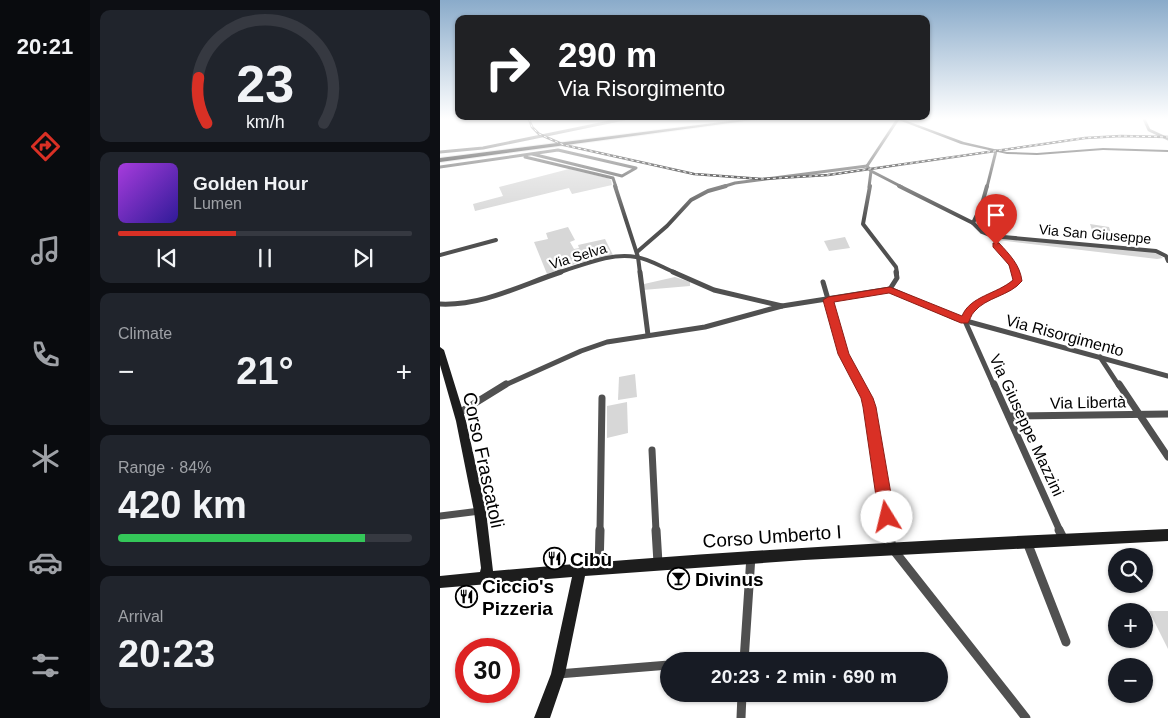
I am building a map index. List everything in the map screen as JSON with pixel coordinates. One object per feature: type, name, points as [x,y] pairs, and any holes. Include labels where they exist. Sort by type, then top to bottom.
[{"type":"highway","points":[[440,160],[492,153]]},
{"type":"highway","points":[[440,160],[498,153]]},
{"type":"street","points":[[440,167],[542,153]]},
{"type":"street","points":[[532,154],[622,176],[636,168],[569,153]]},
{"type":"street","points":[[638,255],[691,200],[708,191],[735,183],[867,166],[876,153]]},
{"type":"street","points":[[973,223],[982,204],[996,153]]},
{"type":"street","points":[[1005,153],[1052,153]]},
{"type":"street","points":[[521,156],[613,178],[638,255],[648,335]]},
{"type":"street","points":[[459,414],[502,386],[580,351],[606,342],[721,323],[782,306],[890,290],[897,278],[896,268],[863,224],[871,171],[867,166]]},
{"type":"street","name":"Via San Giuseppe","points":[[871,171],[973,223],[982,232],[992,236],[1156,251],[1166,256],[1168,261]]},
{"type":"street","points":[[965,321],[969,311],[979,303],[1011,287],[1018,279],[1013,264],[996,245],[992,236]]},
{"type":"street","points":[[440,255],[496,240]]},
{"type":"street","points":[[638,255],[714,290],[782,306]]},
{"type":"street","name":"Via Selva","points":[[440,304],[454,306],[473,302],[514,290],[539,279],[584,264],[616,256],[638,255]]},
{"type":"street","points":[[823,282],[844,354],[870,407],[892,548],[1026,718]]},
{"type":"street","name":"Via Risorgimento","points":[[890,290],[965,321],[1100,356],[1168,376]]},
{"type":"street","name":"Via Giuseppe Mazzini","points":[[965,321],[1064,540]]},
{"type":"street","name":"Corso Frascatoli","points":[[440,350],[459,414],[480,512],[487,568],[485,578]]},
{"type":"street","points":[[1100,356],[1168,457]]},
{"type":"street","points":[[599,568],[602,398]]},
{"type":"street","name":"Via Libertà","points":[[1009,416],[1168,414]]},
{"type":"street","points":[[652,450],[658,563]]},
{"type":"street","points":[[440,516],[480,512]]},
{"type":"street","name":"Corso Umberto I","points":[[440,582],[752,556],[1168,535]]},
{"type":"street","points":[[1027,542],[1066,642]]},
{"type":"street","points":[[745,652],[752,556]]},
{"type":"street","points":[[542,718],[558,674],[580,570]]},
{"type":"street","points":[[558,674],[660,667]]},
{"type":"street","points":[[740,718],[741,702]]},
{"type":"shaded area","points":[[569,169],[607,178],[611,180],[612,185],[572,194],[569,188],[475,211],[473,204],[503,196],[499,187]]},
{"type":"shaded area","points":[[1090,224],[1109,227],[1113,239],[1094,236]]},
{"type":"shaded area","points":[[568,227],[575,240],[570,242],[574,249],[579,248],[578,245],[605,239],[613,255],[578,263],[547,274],[534,242],[548,239],[546,233]]},
{"type":"shaded area","points":[[845,237],[850,248],[829,251],[824,241]]},
{"type":"shaded area","points":[[999,238],[1156,252],[1163,258],[1157,259],[998,240]]},
{"type":"shaded area","points":[[675,277],[690,282],[690,286],[643,290],[644,284]]},
{"type":"shaded area","points":[[635,374],[637,397],[618,400],[619,377]]},
{"type":"shaded area","points":[[627,402],[628,433],[607,438],[607,406]]},
{"type":"shaded area","points":[[1153,611],[1168,611],[1168,649],[1153,619]]},
{"type":"railway","points":[[598,153],[694,174],[762,179],[828,175],[984,153]]},
{"type":"place","name":"Cibù","points":[[554,559]]},
{"type":"place","name":"Divinus","points":[[679,579]]},
{"type":"place","name":"Ciccio's Pizzeria","points":[[466,597]]},
{"type":"route","points":[[887,517],[870,407],[844,354],[828,300],[890,290],[965,321],[969,311],[979,303],[1011,287],[1018,281],[1013,264],[996,245]]}]
